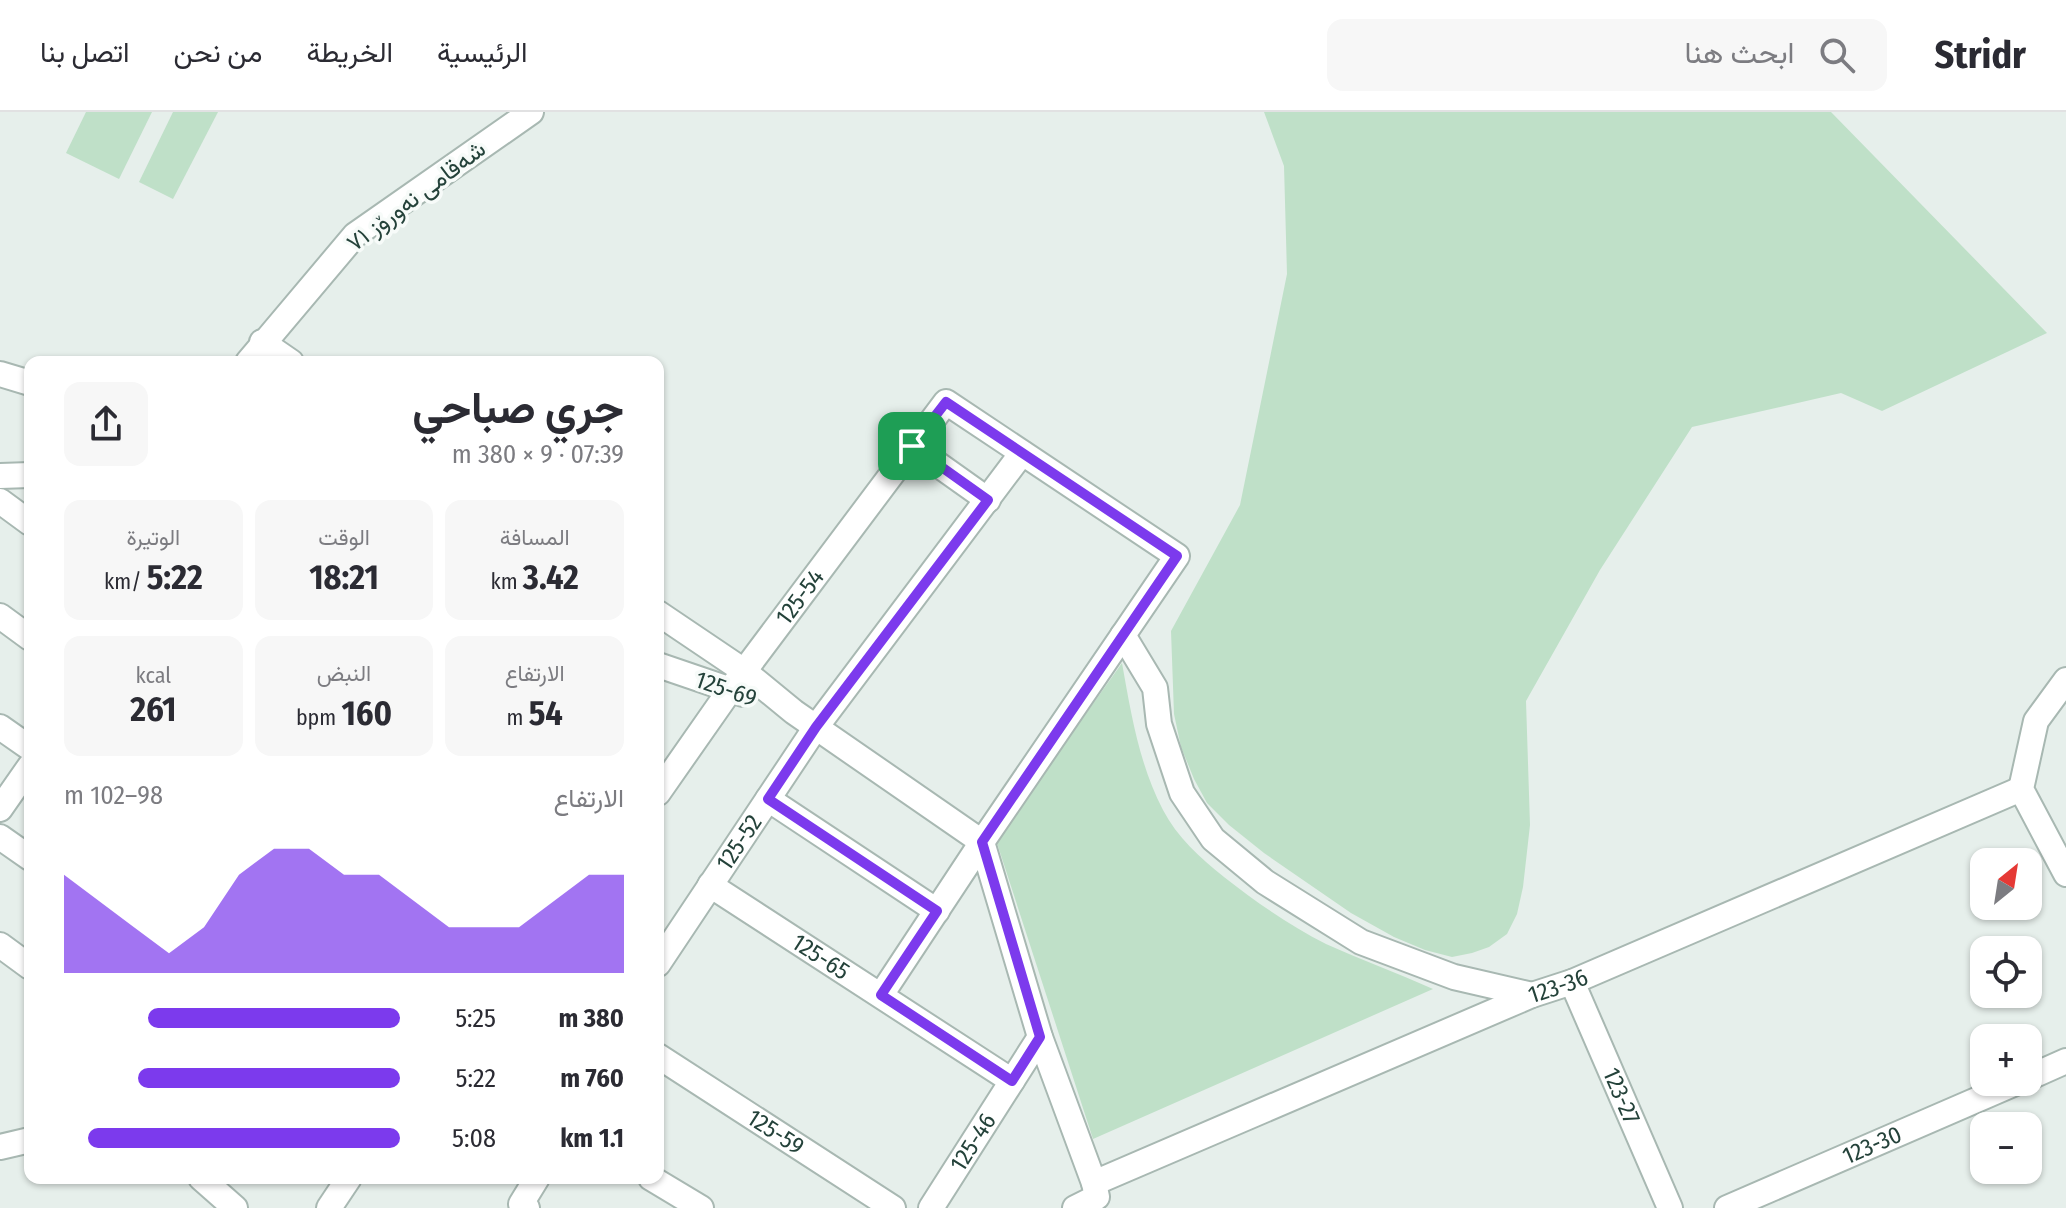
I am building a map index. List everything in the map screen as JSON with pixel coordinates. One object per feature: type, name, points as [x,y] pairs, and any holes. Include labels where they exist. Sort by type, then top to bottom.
[{"type":"street","name":"شەقامی نەورۆز ٧١","points":[[252,356],[355,235],[531,112]]},
{"type":"street","points":[[262,342],[282,356]]},
{"type":"street","points":[[0,374],[24,381]]},
{"type":"street","name":"125-54","points":[[664,784],[737,680],[946,402],[1022,453]]},
{"type":"street","points":[[912,446],[988,500]]},
{"type":"street","points":[[881,995],[1177,556],[1022,453]]},
{"type":"street","name":"125-52","points":[[664,955],[816,727],[1022,453]]},
{"type":"street","points":[[0,476],[24,475]]},
{"type":"street","points":[[0,501],[24,519]]},
{"type":"street","points":[[0,616],[24,634]]},
{"type":"street","points":[[664,618],[737,680]]},
{"type":"street","points":[[1123,635],[1155,688],[1159,724],[1182,793],[1213,839],[1265,882],[1361,942],[1454,977],[1532,995]]},
{"type":"street","name":"125-69","points":[[664,666],[737,680],[794,712],[982,842]]},
{"type":"street","points":[[2066,680],[2036,721],[2021,789],[2066,874]]},
{"type":"street","points":[[2036,721],[2066,714]]},
{"type":"street","points":[[0,727],[24,744]]},
{"type":"street","points":[[0,809],[24,775]]},
{"type":"street","name":"123-36","points":[[1094,1183],[2021,789]]},
{"type":"street","points":[[768,799],[937,911]]},
{"type":"street","points":[[0,837],[24,854]]},
{"type":"street","points":[[982,842],[1040,1037],[1094,1183],[1097,1197],[1075,1208]]},
{"type":"street","name":"125-65","points":[[710,885],[1012,1081]]},
{"type":"street","points":[[0,945],[24,963]]},
{"type":"street","name":"123-27","points":[[1572,982],[1670,1208]]},
{"type":"street","name":"125-46","points":[[931,1208],[1040,1037]]},
{"type":"street","name":"125-59","points":[[664,1060],[893,1208]]},
{"type":"street","points":[[2042,1072],[2066,1061]]},
{"type":"street","name":"123-30","points":[[1727,1208],[1986,1096]]},
{"type":"street","points":[[0,1147],[24,1141]]},
{"type":"street","points":[[216,1184],[235,1208]]},
{"type":"street","points":[[329,1208],[345,1184]]},
{"type":"street","points":[[524,1206],[534,1184]]},
{"type":"street","points":[[661,1184],[701,1208]]},
{"type":"green space","points":[[86,112],[152,112],[119,179],[66,153]]},
{"type":"green space","points":[[173,112],[218,112],[173,199],[139,182]]},
{"type":"green space","points":[[1264,112],[1831,112],[2047,333],[1882,411],[1841,393],[1692,427],[1600,570],[1526,701],[1530,825],[1523,887],[1517,914],[1507,934],[1489,947],[1472,953],[1452,957],[1394,937],[1351,913],[1264,853],[1207,803],[1181,747],[1174,714],[1171,631],[1240,505],[1287,274],[1284,166]]},
{"type":"green space","points":[[1122,663],[1148,775],[1169,820],[1190,846],[1236,886],[1299,929],[1326,944],[1433,989],[1093,1139],[996,840]]},
{"type":"route","points":[[946,402],[1177,556],[982,842],[1040,1037],[1012,1081],[881,995],[937,911],[768,799],[816,727],[988,500],[912,446],[946,402]]}]
